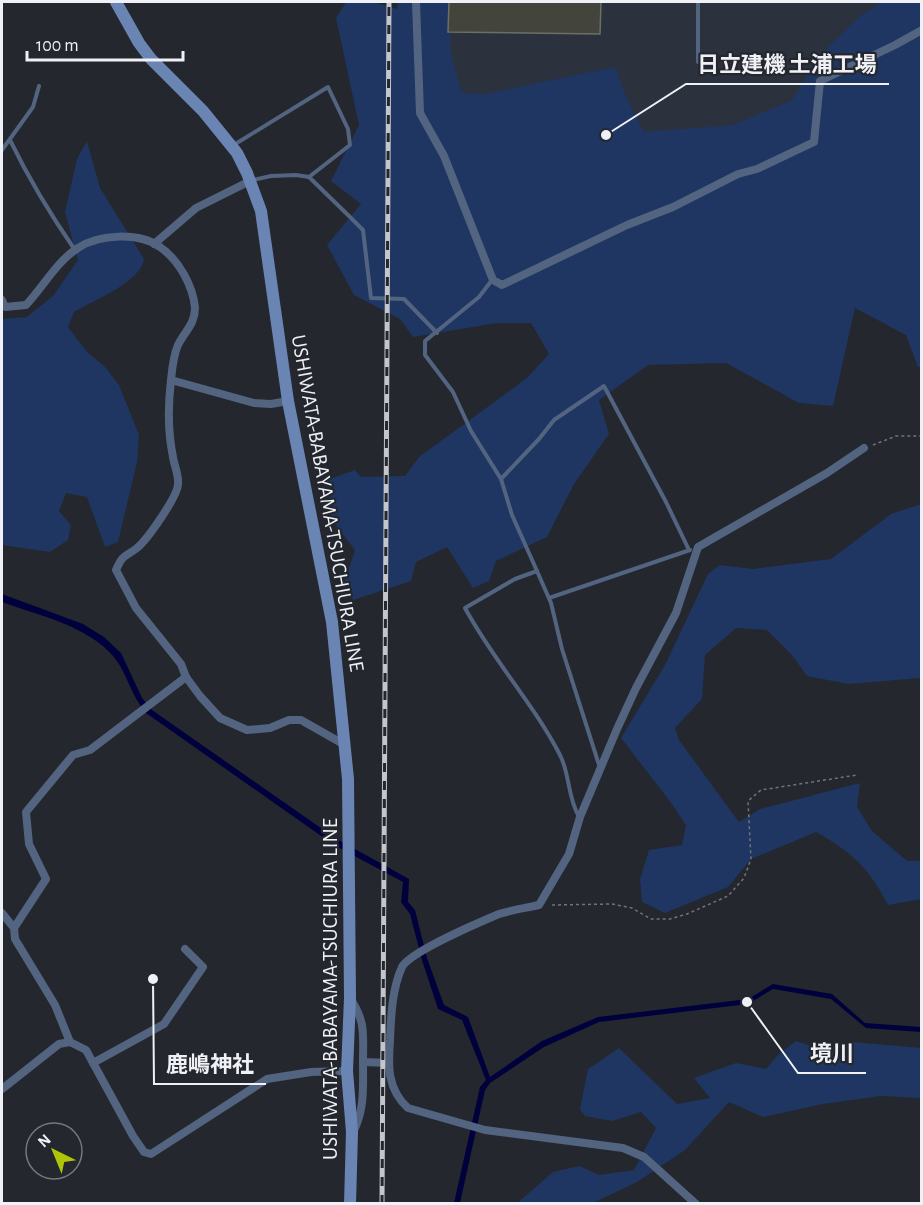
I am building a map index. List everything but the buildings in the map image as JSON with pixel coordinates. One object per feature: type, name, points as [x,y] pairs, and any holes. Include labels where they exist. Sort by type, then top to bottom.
[{"type":"main road","name":"USHIWATA-BABAYAMA-TSUCHIURA LINE","points":[[116,2],[139,43],[151,59],[203,111],[232,146],[250,181],[261,211],[288,401],[332,622],[345,745],[348,779],[350,998],[347,1071],[352,1132],[350,1203]]},
{"type":"street","points":[[416,2],[420,113],[444,156],[493,280],[502,285],[627,225],[673,207],[738,174],[757,169],[806,147],[814,142],[820,81],[921,30]]},
{"type":"street","points":[[154,244],[196,208],[250,181]]},
{"type":"street","points":[[2,300],[5,307],[26,304],[53,271],[75,250],[89,242],[110,237],[134,238],[154,244],[161,248],[183,272],[192,287],[195,309],[194,321],[178,345],[171,380],[170,433],[179,484],[170,505],[138,547],[121,557],[116,570],[136,608],[181,664],[186,677],[220,718],[247,730],[270,728],[289,720],[301,720],[345,745]]},
{"type":"street","points":[[171,380],[254,403],[271,404],[288,401]]},
{"type":"street","points":[[696,1203],[644,1157],[623,1148],[485,1130],[408,1108],[398,1099],[393,1090],[388,1064],[393,1000],[403,965],[418,952],[500,914],[539,905],[569,854],[580,817],[600,768],[636,688],[676,613],[693,549],[827,473],[864,448]]},
{"type":"street","points":[[14,928],[46,879],[29,844],[26,812],[73,755],[90,750],[186,677]]},
{"type":"street","points":[[2,913],[14,928],[15,939],[56,1005],[70,1042]]},
{"type":"street","points":[[93,1063],[164,1024],[203,967],[185,949]]},
{"type":"street","points":[[350,998],[361,1014],[363,1027],[363,1102],[357,1124],[352,1132]]},
{"type":"street","points":[[2,1089],[59,1044],[70,1042],[86,1050],[133,1136],[144,1152],[151,1154],[267,1079],[310,1072],[347,1071]]},
{"type":"street","points":[[363,1062],[388,1064]]},
{"type":"lane","points":[[698,2],[698,62]]},
{"type":"lane","points":[[2,150],[33,107],[39,86]]},
{"type":"lane","points":[[232,146],[328,87],[348,129],[350,145],[309,177]]},
{"type":"lane","points":[[10,140],[50,215],[75,250]]},
{"type":"lane","points":[[250,181],[271,176],[309,177],[363,230],[371,298],[404,299],[437,333]]},
{"type":"lane","points":[[493,280],[479,297],[425,341],[424,355],[453,392],[471,431],[501,479],[512,516],[549,598],[562,649],[600,768]]},
{"type":"lane","points":[[501,479],[539,440],[554,420],[604,386],[693,549],[549,598]]},
{"type":"lane","points":[[537,571],[515,579],[465,608],[480,636],[539,718],[562,758],[572,805],[580,817]]},
{"type":"path","points":[[864,448],[896,436],[921,436]]},
{"type":"path","points":[[539,905],[612,904],[632,908],[651,919],[670,919],[687,914],[728,896],[744,878],[751,859],[748,801],[761,790],[857,775]]},
{"type":"shaded area","points":[[346,2],[373,2],[397,9],[398,2],[449,2],[451,55],[462,93],[484,94],[615,67],[628,101],[644,132],[732,125],[791,101],[821,54],[861,15],[883,2],[921,2],[921,367],[918,367],[906,335],[855,308],[833,406],[799,403],[726,363],[648,365],[599,400],[609,434],[574,484],[547,537],[496,561],[489,581],[473,588],[447,547],[416,562],[411,581],[353,600],[343,586],[355,550],[330,518],[324,481],[355,470],[361,477],[405,476],[419,457],[527,378],[549,354],[531,323],[497,323],[413,337],[400,319],[354,295],[327,245],[361,204],[331,181],[359,125],[336,18]]},
{"type":"shaded area","points":[[410,2],[921,2],[747,161],[407,91]]},
{"type":"shaded area","points":[[87,141],[100,188],[144,259],[135,275],[126,283],[74,312],[68,327],[86,351],[105,367],[119,385],[139,435],[137,462],[118,542],[105,547],[87,497],[66,493],[59,511],[71,525],[68,540],[50,552],[2,545],[2,319],[27,317],[53,296],[78,260],[65,212],[77,159]]},
{"type":"shaded area","points":[[921,504],[921,678],[848,684],[807,676],[792,655],[767,630],[736,628],[705,655],[702,699],[675,728],[679,740],[739,822],[760,809],[860,783],[857,807],[872,831],[907,861],[921,861],[921,899],[888,905],[874,881],[858,862],[850,854],[816,832],[751,859],[728,887],[665,913],[642,902],[640,879],[649,850],[682,845],[686,825],[621,738],[665,665],[708,574],[720,565],[753,569],[831,559],[891,514]]},
{"type":"shaded area","points":[[2,594],[83,624],[104,637],[121,653],[142,698],[152,710],[335,838],[409,879],[408,902],[415,910],[427,958],[444,1005],[468,1017],[490,1077],[542,1041],[598,1017],[748,999],[773,984],[832,994],[865,1023],[921,1027],[921,1032],[866,1028],[831,999],[773,989],[748,1004],[599,1022],[544,1047],[490,1083],[485,1090],[460,1203],[454,1203],[480,1087],[486,1080],[462,1020],[438,1009],[410,914],[401,902],[403,882],[334,845],[146,713],[114,657],[103,646],[76,629],[2,602]]},
{"type":"shaded area","points":[[796,1041],[823,1050],[853,1042],[921,1048],[921,1098],[881,1096],[823,1104],[763,1117],[729,1102],[685,1150],[637,1182],[593,1203],[516,1204],[553,1172],[579,1166],[599,1175],[634,1170],[656,1128],[641,1112],[612,1121],[585,1116],[580,1109],[588,1069],[619,1048],[677,1104],[710,1098],[694,1078],[736,1063],[766,1069],[779,1054]]},
{"type":"railway","points":[[382,1204],[389,2]]},
{"type":"place","name":"日立建機 土浦工場","points":[[606,135]]},
{"type":"place","name":"鹿嶋神社","points":[[153,979]]},
{"type":"place","name":"境川","points":[[747,1002]]}]
